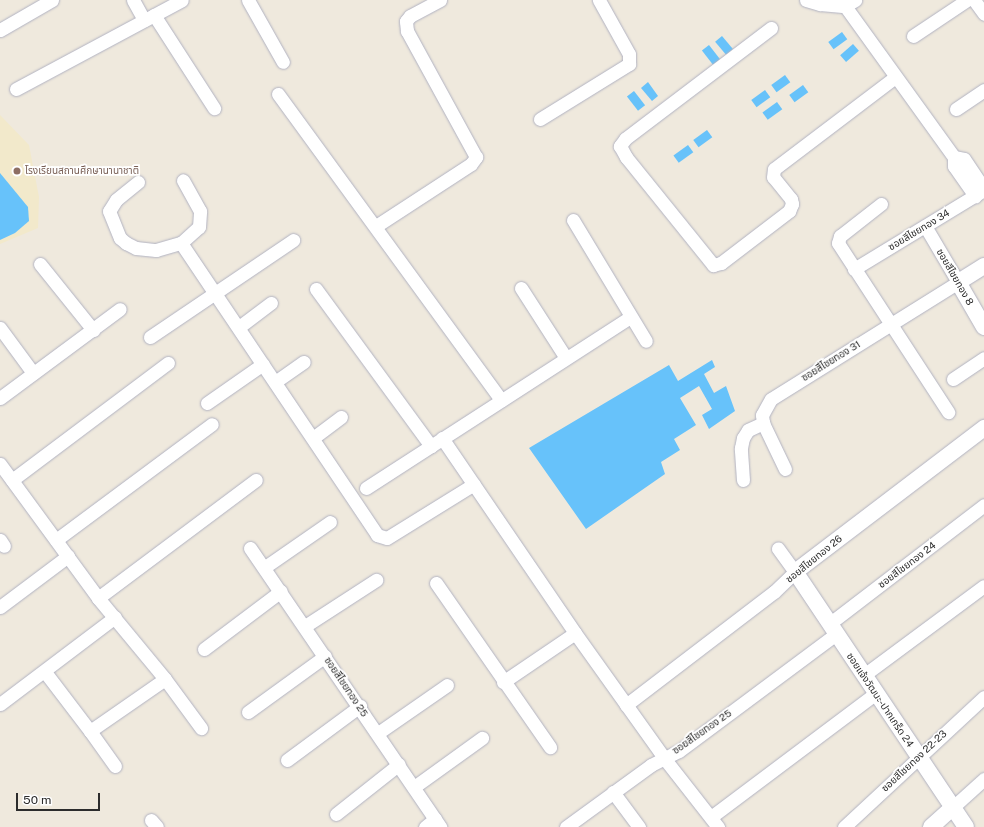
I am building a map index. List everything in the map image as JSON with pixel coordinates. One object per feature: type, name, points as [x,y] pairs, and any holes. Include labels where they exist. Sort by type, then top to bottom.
[{"type":"street","points":[[0,30],[52,0]]},
{"type":"street","points":[[132,0],[150,17]]},
{"type":"street","points":[[142,0],[150,17],[214,108]]},
{"type":"street","points":[[16,89],[182,0]]},
{"type":"street","points":[[248,0],[283,62]]},
{"type":"street","points":[[376,226],[471,164],[476,157],[474,150],[407,31],[406,21],[410,16],[440,0]]},
{"type":"street","points":[[806,0],[820,4],[850,3],[895,77],[954,157],[964,159],[981,191]]},
{"type":"street","points":[[914,36],[967,0]]},
{"type":"street","points":[[974,0],[984,14]]},
{"type":"street","points":[[540,119],[629,64],[629,54],[604,2]]},
{"type":"street","points":[[771,28],[625,139],[620,146],[626,157],[713,265],[721,263],[788,211],[792,204],[791,199],[773,177],[774,169],[895,77]]},
{"type":"street","points":[[956,109],[984,90]]},
{"type":"street","points":[[278,94],[376,226],[501,400]]},
{"type":"street","points":[[138,182],[110,206],[109,211],[120,238],[136,248],[156,250],[181,243],[198,226],[201,220],[196,200],[183,180]]},
{"type":"street","name":"ซอยสีไชยทอง 34","points":[[854,269],[981,191]]},
{"type":"street","points":[[881,204],[840,236],[838,243],[948,412]]},
{"type":"street","points":[[573,220],[630,317],[646,341]]},
{"type":"street","name":"ซอยสีไชยทอง 8","points":[[925,226],[984,327]]},
{"type":"street","points":[[150,337],[293,240]]},
{"type":"street","points":[[181,243],[239,327],[377,535],[382,538],[387,538],[474,484]]},
{"type":"street","points":[[40,264],[93,330]]},
{"type":"street","points":[[958,282],[984,266]]},
{"type":"street","name":"ซอยสีไชยทอง 31","points":[[763,423],[762,415],[771,399],[890,323],[958,282]]},
{"type":"street","points":[[521,288],[566,358]]},
{"type":"street","points":[[316,289],[431,446]]},
{"type":"street","points":[[239,327],[271,303]]},
{"type":"street","points":[[0,398],[120,309]]},
{"type":"street","points":[[366,488],[630,317]]},
{"type":"street","points":[[0,328],[33,373]]},
{"type":"street","points":[[953,379],[984,358]]},
{"type":"street","points":[[275,382],[304,362]]},
{"type":"street","points":[[12,480],[168,363]]},
{"type":"street","points":[[208,403],[263,364]]},
{"type":"street","points":[[313,438],[341,417]]},
{"type":"street","points":[[743,480],[741,448],[743,438],[748,430],[763,423],[785,469]]},
{"type":"street","points":[[56,540],[212,424]]},
{"type":"street","name":"ซอยสีไชยทอง 26","points":[[626,705],[774,592],[795,572],[984,428]]},
{"type":"street","points":[[442,438],[575,633],[664,758],[714,822],[876,693]]},
{"type":"street","points":[[1,466],[98,598],[165,679],[201,728]]},
{"type":"street","points":[[98,598],[256,480]]},
{"type":"street","name":"ซอยสีไชยทอง 24","points":[[833,629],[984,506]]},
{"type":"street","points":[[265,567],[330,522]]},
{"type":"street","name":"ซอยสีไชยทอง 25","points":[[250,548],[265,567],[399,764],[414,787],[434,824]]},
{"type":"street","points":[[778,549],[795,572]]},
{"type":"street","points":[[0,607],[68,556]]},
{"type":"street","name":"ซอยแจ้งวัฒนะ-ปากเกร็ด 24","points":[[795,572],[966,827]]},
{"type":"street","points":[[305,626],[376,580]]},
{"type":"street","points":[[436,582],[503,682],[550,747]]},
{"type":"street","points":[[864,675],[984,586]]},
{"type":"street","points":[[204,649],[281,591]]},
{"type":"street","points":[[0,704],[45,672],[115,617]]},
{"type":"street","name":"ซอยสีไชยทอง 25","points":[[566,827],[613,792],[664,758],[679,751],[833,629]]},
{"type":"street","points":[[503,682],[575,633]]},
{"type":"street","points":[[248,712],[325,656]]},
{"type":"street","points":[[45,672],[115,766]]},
{"type":"street","points":[[90,731],[165,679]]},
{"type":"street","points":[[378,733],[447,685]]},
{"type":"street","name":"ซอยสีไชยทอง 22-23","points":[[844,827],[984,696]]},
{"type":"street","points":[[287,760],[360,706]]},
{"type":"street","points":[[414,787],[482,738]]},
{"type":"street","points":[[336,814],[399,764]]},
{"type":"street","points":[[931,827],[984,779]]},
{"type":"street","points":[[613,792],[639,827]]},
{"type":"shaded area","name":"โรงเรียนสถานศึกษานานาชาติ","points":[[0,115],[29,145],[39,197],[38,228],[0,244]]},
{"type":"water","points":[[842,32],[847,39],[834,49],[828,42]]},
{"type":"water","points":[[722,36],[733,49],[726,55],[715,42]]},
{"type":"water","points":[[853,44],[859,51],[846,62],[840,55]]},
{"type":"water","points":[[709,45],[720,59],[713,65],[702,51]]},
{"type":"water","points":[[785,75],[790,82],[777,92],[771,85]]},
{"type":"water","points":[[648,82],[658,96],[652,101],[641,88]]},
{"type":"water","points":[[803,85],[808,92],[795,102],[789,95]]},
{"type":"water","points":[[765,90],[770,97],[757,107],[751,100]]},
{"type":"water","points":[[634,91],[645,105],[638,111],[627,97]]},
{"type":"water","points":[[777,102],[782,109],[768,120],[762,113]]},
{"type":"water","points":[[707,130],[712,137],[699,147],[693,140]]},
{"type":"water","points":[[688,145],[693,152],[679,163],[673,156]]},
{"type":"water","points":[[0,173],[28,207],[29,221],[15,233],[0,240]]},
{"type":"water","points":[[712,360],[715,367],[704,374],[714,393],[726,386],[735,411],[709,429],[702,415],[712,409],[699,386],[680,398],[696,425],[674,439],[680,450],[661,462],[665,474],[586,529],[529,448],[669,365],[678,381]]},
{"type":"place","name":"โรงเรียนสถานศึกษานานาชาติ","points":[[17,171]]}]
